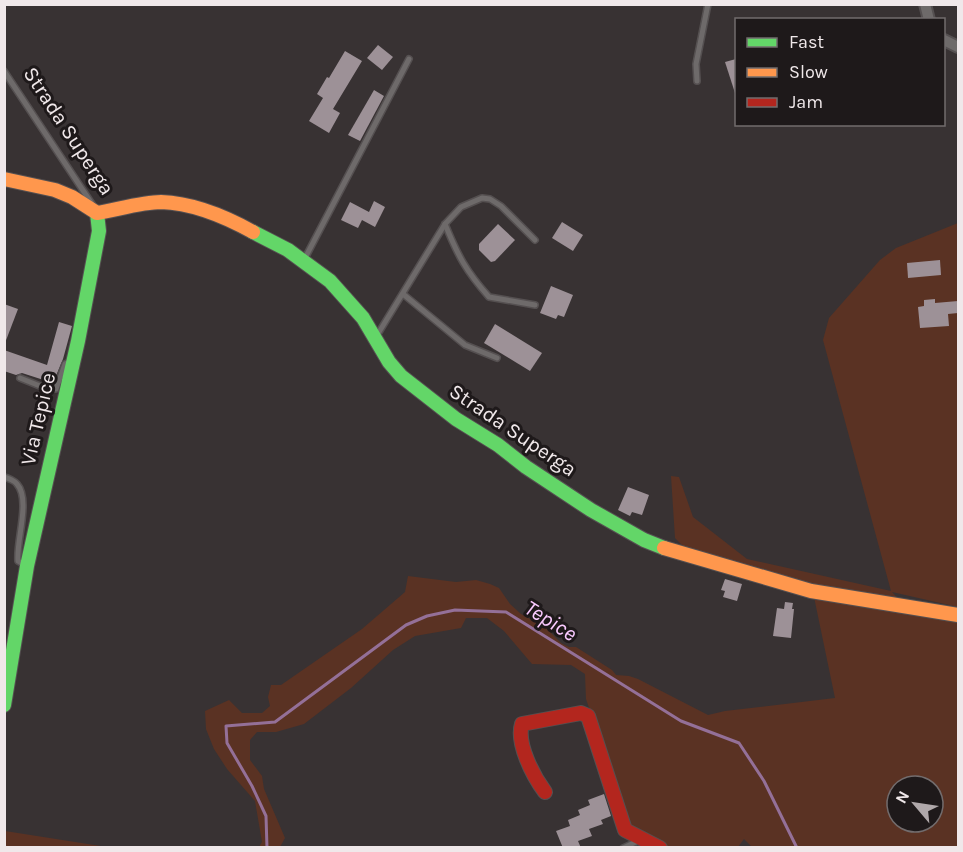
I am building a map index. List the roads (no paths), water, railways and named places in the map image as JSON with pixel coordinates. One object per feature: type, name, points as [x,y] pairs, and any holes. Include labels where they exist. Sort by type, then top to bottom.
[{"type":"street","name":"Strada Superga","points":[[4,179],[55,190],[72,197],[97,213],[160,202],[189,206],[235,222],[288,250],[330,281],[363,318],[389,362],[402,376],[456,419],[498,445],[526,467],[591,510],[644,540],[677,553],[811,591],[958,615]]},
{"type":"street","name":"Via Tepice","points":[[4,705],[27,566],[99,231],[97,213]]},
{"type":"street","points":[[544,792],[533,776],[519,733],[522,724],[581,713],[588,716],[625,830],[660,848]]},
{"type":"lane","points":[[697,81],[696,64],[708,4]]},
{"type":"lane","points":[[303,261],[409,59]]},
{"type":"lane","name":"Strada Superga","points":[[4,71],[86,192],[97,213]]},
{"type":"lane","points":[[375,338],[446,224],[461,207],[482,198],[490,199],[535,240]]},
{"type":"lane","points":[[446,224],[458,255],[470,275],[489,297],[535,305]]},
{"type":"lane","points":[[403,294],[465,345],[497,358]]},
{"type":"lane","points":[[20,378],[40,386],[56,389],[65,364],[72,364]]},
{"type":"lane","points":[[4,477],[17,484],[22,496],[22,517],[16,548],[18,561],[27,566]]},
{"type":"lane","points":[[623,848],[644,839]]},
{"type":"waterway","name":"Tepice","points":[[267,848],[266,816],[227,743],[226,726],[275,722],[406,625],[427,616],[455,610],[506,612],[681,721],[739,743],[764,781],[797,848]]},
{"type":"waterway","name":"Tepice","points":[[4,847],[9,848]]}]
